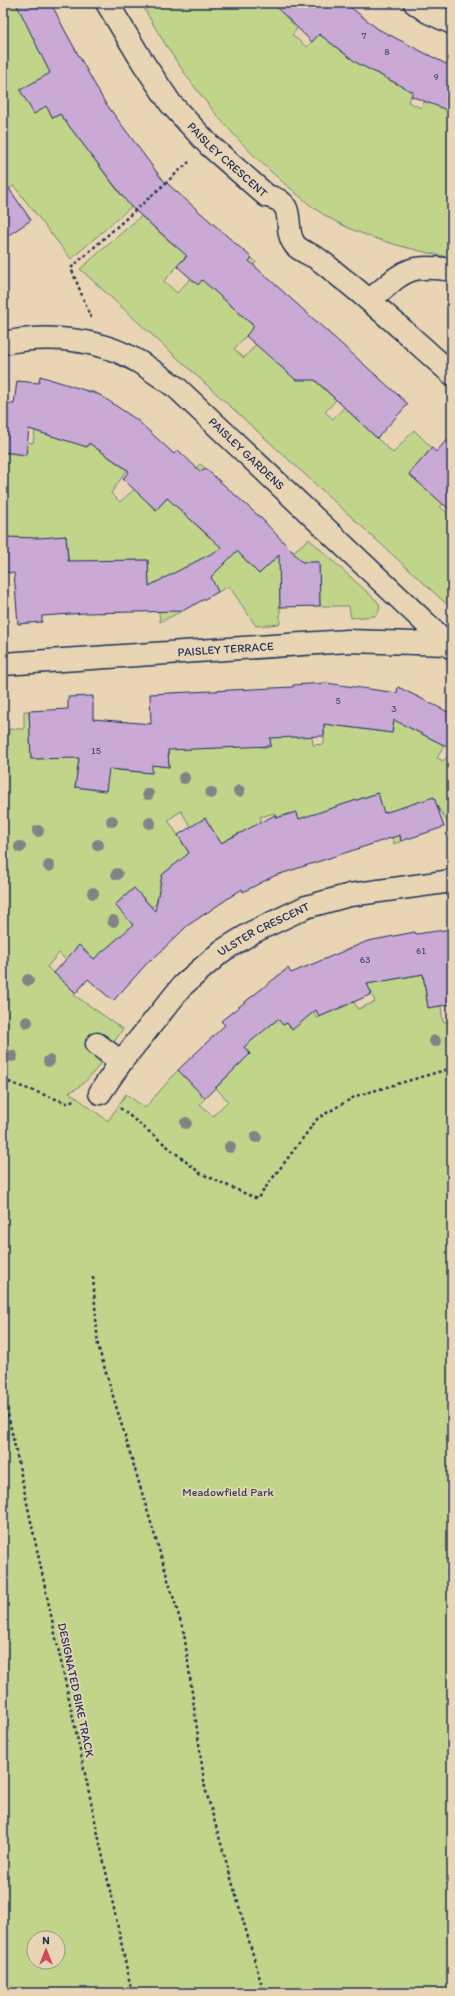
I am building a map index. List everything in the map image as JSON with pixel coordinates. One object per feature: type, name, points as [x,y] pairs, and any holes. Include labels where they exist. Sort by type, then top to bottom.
[{"type":"street","name":"PAISLEY CRESCENT","points":[[107,3],[144,64],[171,104],[209,145],[268,196],[274,198],[285,206],[288,211],[292,238],[295,245],[317,258],[370,300],[452,374]]},
{"type":"street","points":[[416,3],[428,12],[452,23]]},
{"type":"street","points":[[370,300],[402,273],[415,268],[425,267],[452,270]]},
{"type":"street","name":"PAISLEY GARDENS","points":[[3,342],[42,338],[85,342],[102,347],[138,362],[177,388],[450,646]]},
{"type":"street","name":"PAISLEY TERRACE","points":[[3,664],[348,641],[450,646]]},
{"type":"street","name":"ULSTER CRESCENT","points":[[100,1093],[121,1062],[183,985],[222,951],[253,932],[292,913],[326,901],[372,891],[452,881]]},
{"type":"street","points":[[97,1044],[121,1062]]},
{"type":"path","points":[[102,347],[71,268],[209,145]]},
{"type":"path","points":[[3,1080],[67,1103],[83,1096],[91,1089],[100,1093],[200,1173],[257,1199],[318,1118],[356,1096],[452,1068]]},
{"type":"path","points":[[93,1276],[98,1346],[184,1633],[205,1788],[264,1993]]},
{"type":"path","name":"DESIGNATED BIKE TRACK","points":[[3,1391],[132,1993]]},
{"type":"green space","points":[[3,3],[29,3],[63,93],[49,111],[53,118],[60,114],[121,195],[155,170],[163,179],[71,259],[14,186],[9,189],[3,180]]},
{"type":"green space","points":[[141,3],[272,3],[303,21],[292,35],[307,47],[319,34],[350,58],[366,37],[385,49],[374,72],[413,92],[408,102],[421,108],[438,78],[452,102],[448,111],[452,112],[452,258],[405,247],[360,233],[331,219],[308,203],[249,151],[228,129],[190,81]]},
{"type":"green space","points":[[141,216],[175,246],[182,238],[193,248],[164,281],[177,293],[191,278],[214,267],[230,281],[252,258],[256,262],[227,302],[254,327],[234,349],[244,358],[291,304],[274,361],[297,380],[331,342],[309,375],[336,400],[325,412],[333,419],[352,399],[377,383],[350,413],[393,453],[414,430],[432,448],[409,474],[421,485],[429,476],[450,496],[440,507],[452,516],[452,609],[80,269]]},
{"type":"green space","points":[[89,391],[97,393],[78,442],[86,447],[89,443],[127,470],[111,493],[120,502],[138,486],[152,499],[148,503],[156,510],[200,464],[205,468],[173,503],[209,537],[232,536],[219,548],[229,559],[237,551],[259,574],[288,547],[293,552],[309,539],[378,602],[380,609],[378,613],[375,616],[351,618],[349,606],[320,606],[319,562],[293,562],[280,577],[280,624],[256,626],[229,586],[218,592],[201,559],[171,575],[188,608],[160,622],[159,611],[149,588],[148,560],[105,561],[106,612],[101,613],[98,584],[69,566],[66,536],[35,539],[3,537],[3,452],[25,455],[27,442],[33,443],[35,431],[73,442]]},
{"type":"green space","name":"Meadowfield Park","points":[[267,690],[291,737],[312,736],[313,745],[324,744],[325,699],[332,725],[392,733],[395,712],[422,699],[408,727],[444,745],[437,758],[443,761],[452,752],[452,830],[438,807],[392,811],[401,841],[394,844],[377,793],[331,809],[337,829],[299,820],[296,812],[276,818],[274,813],[260,817],[269,844],[243,842],[239,833],[221,843],[205,818],[191,827],[181,811],[168,820],[191,856],[176,870],[169,869],[162,875],[161,880],[169,893],[152,907],[134,888],[115,905],[133,925],[115,941],[97,962],[79,945],[66,960],[59,953],[47,967],[76,993],[74,995],[123,1029],[92,1074],[85,1082],[69,1092],[108,1121],[126,1094],[145,1108],[178,1070],[205,1098],[200,1104],[213,1116],[228,1101],[216,1088],[250,1054],[236,1038],[250,1041],[278,1019],[287,1023],[292,1029],[307,1017],[297,1004],[305,998],[317,1018],[354,1002],[358,1009],[375,1002],[367,984],[423,974],[428,1007],[441,1006],[443,1022],[452,1021],[452,1993],[3,1993],[3,736],[8,736],[9,729],[24,729],[24,711],[29,711],[31,759],[57,758],[81,749],[75,787],[105,791],[111,753],[116,770],[151,773],[152,765],[169,767],[165,713],[209,749],[260,740],[260,747],[270,747]]},
{"type":"building","points":[[16,3],[51,3],[104,101],[161,178],[252,258],[249,261],[408,404],[377,438],[315,380],[296,380],[246,336],[254,326],[202,280],[198,285],[177,266],[187,256],[130,206],[60,114],[53,118],[46,106],[34,114],[20,90],[50,73]]},
{"type":"building","points":[[272,3],[345,3],[378,29],[452,67],[452,112],[411,96],[413,92],[357,63],[319,34],[312,42]]},
{"type":"building","points":[[3,180],[31,220],[3,239]]},
{"type":"building","points":[[40,376],[100,395],[137,420],[174,454],[178,450],[201,472],[205,468],[262,519],[302,562],[319,562],[320,606],[280,607],[279,555],[259,574],[237,551],[211,577],[218,592],[182,611],[85,613],[42,616],[42,622],[18,624],[14,573],[3,572],[3,537],[40,538],[66,536],[68,561],[148,560],[149,586],[222,548],[167,498],[156,510],[123,479],[129,471],[89,443],[87,447],[29,429],[26,455],[3,452],[3,403],[14,404],[17,381],[39,383]]},
{"type":"building","points":[[452,434],[452,512],[409,474],[432,448],[436,452]]},
{"type":"building","points":[[326,683],[397,693],[398,687],[452,714],[452,749],[394,720],[392,733],[324,724],[324,736],[270,738],[271,746],[168,750],[169,767],[152,765],[152,773],[109,769],[106,791],[75,787],[79,758],[31,759],[29,711],[68,709],[68,697],[93,696],[93,719],[151,724],[150,694],[293,687],[293,685]]},
{"type":"building","points":[[378,793],[384,813],[434,797],[444,827],[401,841],[400,835],[274,876],[243,892],[242,889],[187,926],[152,960],[151,959],[113,1001],[88,979],[76,993],[54,973],[79,945],[94,959],[133,925],[115,905],[134,888],[155,911],[162,875],[189,853],[178,835],[205,818],[221,843],[275,815],[276,818],[296,812],[299,819]]},
{"type":"building","points":[[452,929],[452,1004],[428,1008],[423,974],[367,984],[372,994],[319,1017],[316,1010],[292,1030],[287,1023],[283,1025],[278,1019],[244,1047],[250,1054],[205,1098],[178,1070],[225,1025],[221,1021],[288,968],[291,973],[368,941],[415,932],[416,934]]}]
